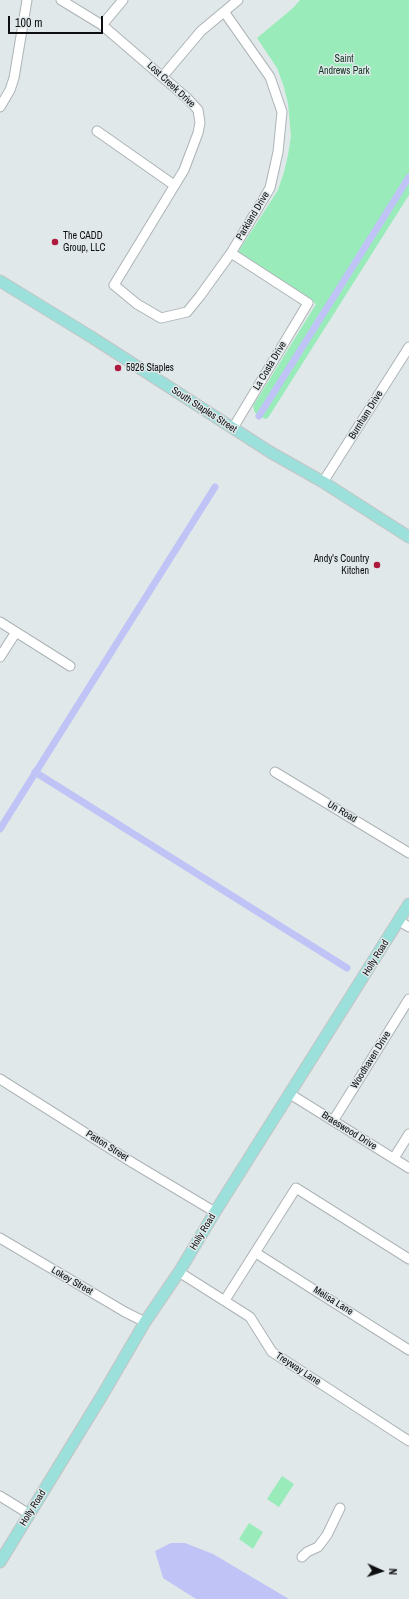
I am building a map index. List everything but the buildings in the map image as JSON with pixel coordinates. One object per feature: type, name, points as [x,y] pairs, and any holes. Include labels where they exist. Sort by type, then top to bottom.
[{"type":"main road","name":"South Staples Street","points":[[0,281],[93,338],[280,459],[323,482],[409,537]]},
{"type":"main road","name":"Holly Road","points":[[0,1562],[103,1394],[145,1322],[179,1272],[215,1212],[409,904]]},
{"type":"street","points":[[0,107],[10,90],[14,78],[27,0]]},
{"type":"street","name":"Lost Creek Drive","points":[[61,0],[102,25],[163,76],[198,110],[200,123],[198,133],[184,170],[114,285]]},
{"type":"street","points":[[102,25],[123,0]]},
{"type":"street","points":[[163,76],[201,31],[225,13],[238,0]]},
{"type":"street","name":"Parkland Drive","points":[[114,285],[147,311],[161,318],[187,312],[231,253],[270,188],[278,152],[282,112],[270,77],[225,13]]},
{"type":"street","points":[[97,131],[174,185]]},
{"type":"street","name":"La Costa Drive","points":[[231,253],[308,303],[232,428]]},
{"type":"street","name":"Burnham Drive","points":[[323,482],[409,347]]},
{"type":"street","points":[[0,622],[70,666]]},
{"type":"street","points":[[0,657],[16,632]]},
{"type":"street","name":"Un Road","points":[[275,772],[409,853]]},
{"type":"street","points":[[399,921],[409,928]]},
{"type":"street","name":"Woodhaven Drive","points":[[333,1121],[409,999]]},
{"type":"street","name":"Patton Street","points":[[0,1079],[215,1212]]},
{"type":"street","name":"Braeswood Drive","points":[[290,1094],[409,1168]]},
{"type":"street","points":[[394,1158],[409,1134]]},
{"type":"street","points":[[225,1300],[296,1188],[409,1259]]},
{"type":"street","name":"Lokey Street","points":[[0,1238],[125,1312],[145,1322]]},
{"type":"street","name":"Melisa Lane","points":[[256,1253],[409,1350]]},
{"type":"street","name":"Treyway Lane","points":[[179,1272],[250,1317],[272,1352],[409,1441]]},
{"type":"street","points":[[0,1496],[29,1514]]},
{"type":"street","points":[[302,1557],[318,1547],[327,1536],[340,1508]]},
{"type":"green space","name":"Saint Andrews Park","points":[[300,0],[409,0],[409,195],[268,418],[265,419],[255,413],[253,406],[316,304],[238,252],[278,190],[284,172],[291,136],[288,104],[284,87],[277,68],[257,38],[293,8]]},
{"type":"green space","points":[[282,1476],[294,1484],[279,1507],[267,1499]]},
{"type":"green space","points":[[249,1523],[263,1532],[253,1549],[239,1539]]},
{"type":"water","points":[[171,1543],[185,1543],[213,1554],[289,1599],[196,1599],[163,1578],[155,1551]]},
{"type":"waterway","points":[[259,416],[409,177]]},
{"type":"waterway","points":[[0,829],[215,487]]},
{"type":"waterway","points":[[35,772],[347,968]]},
{"type":"place","name":"The CADD Group, LLC","points":[[55,242]]},
{"type":"place","name":"5926 Staples","points":[[118,368]]},
{"type":"place","name":"Andy's Country Kitchen","points":[[377,565]]}]
